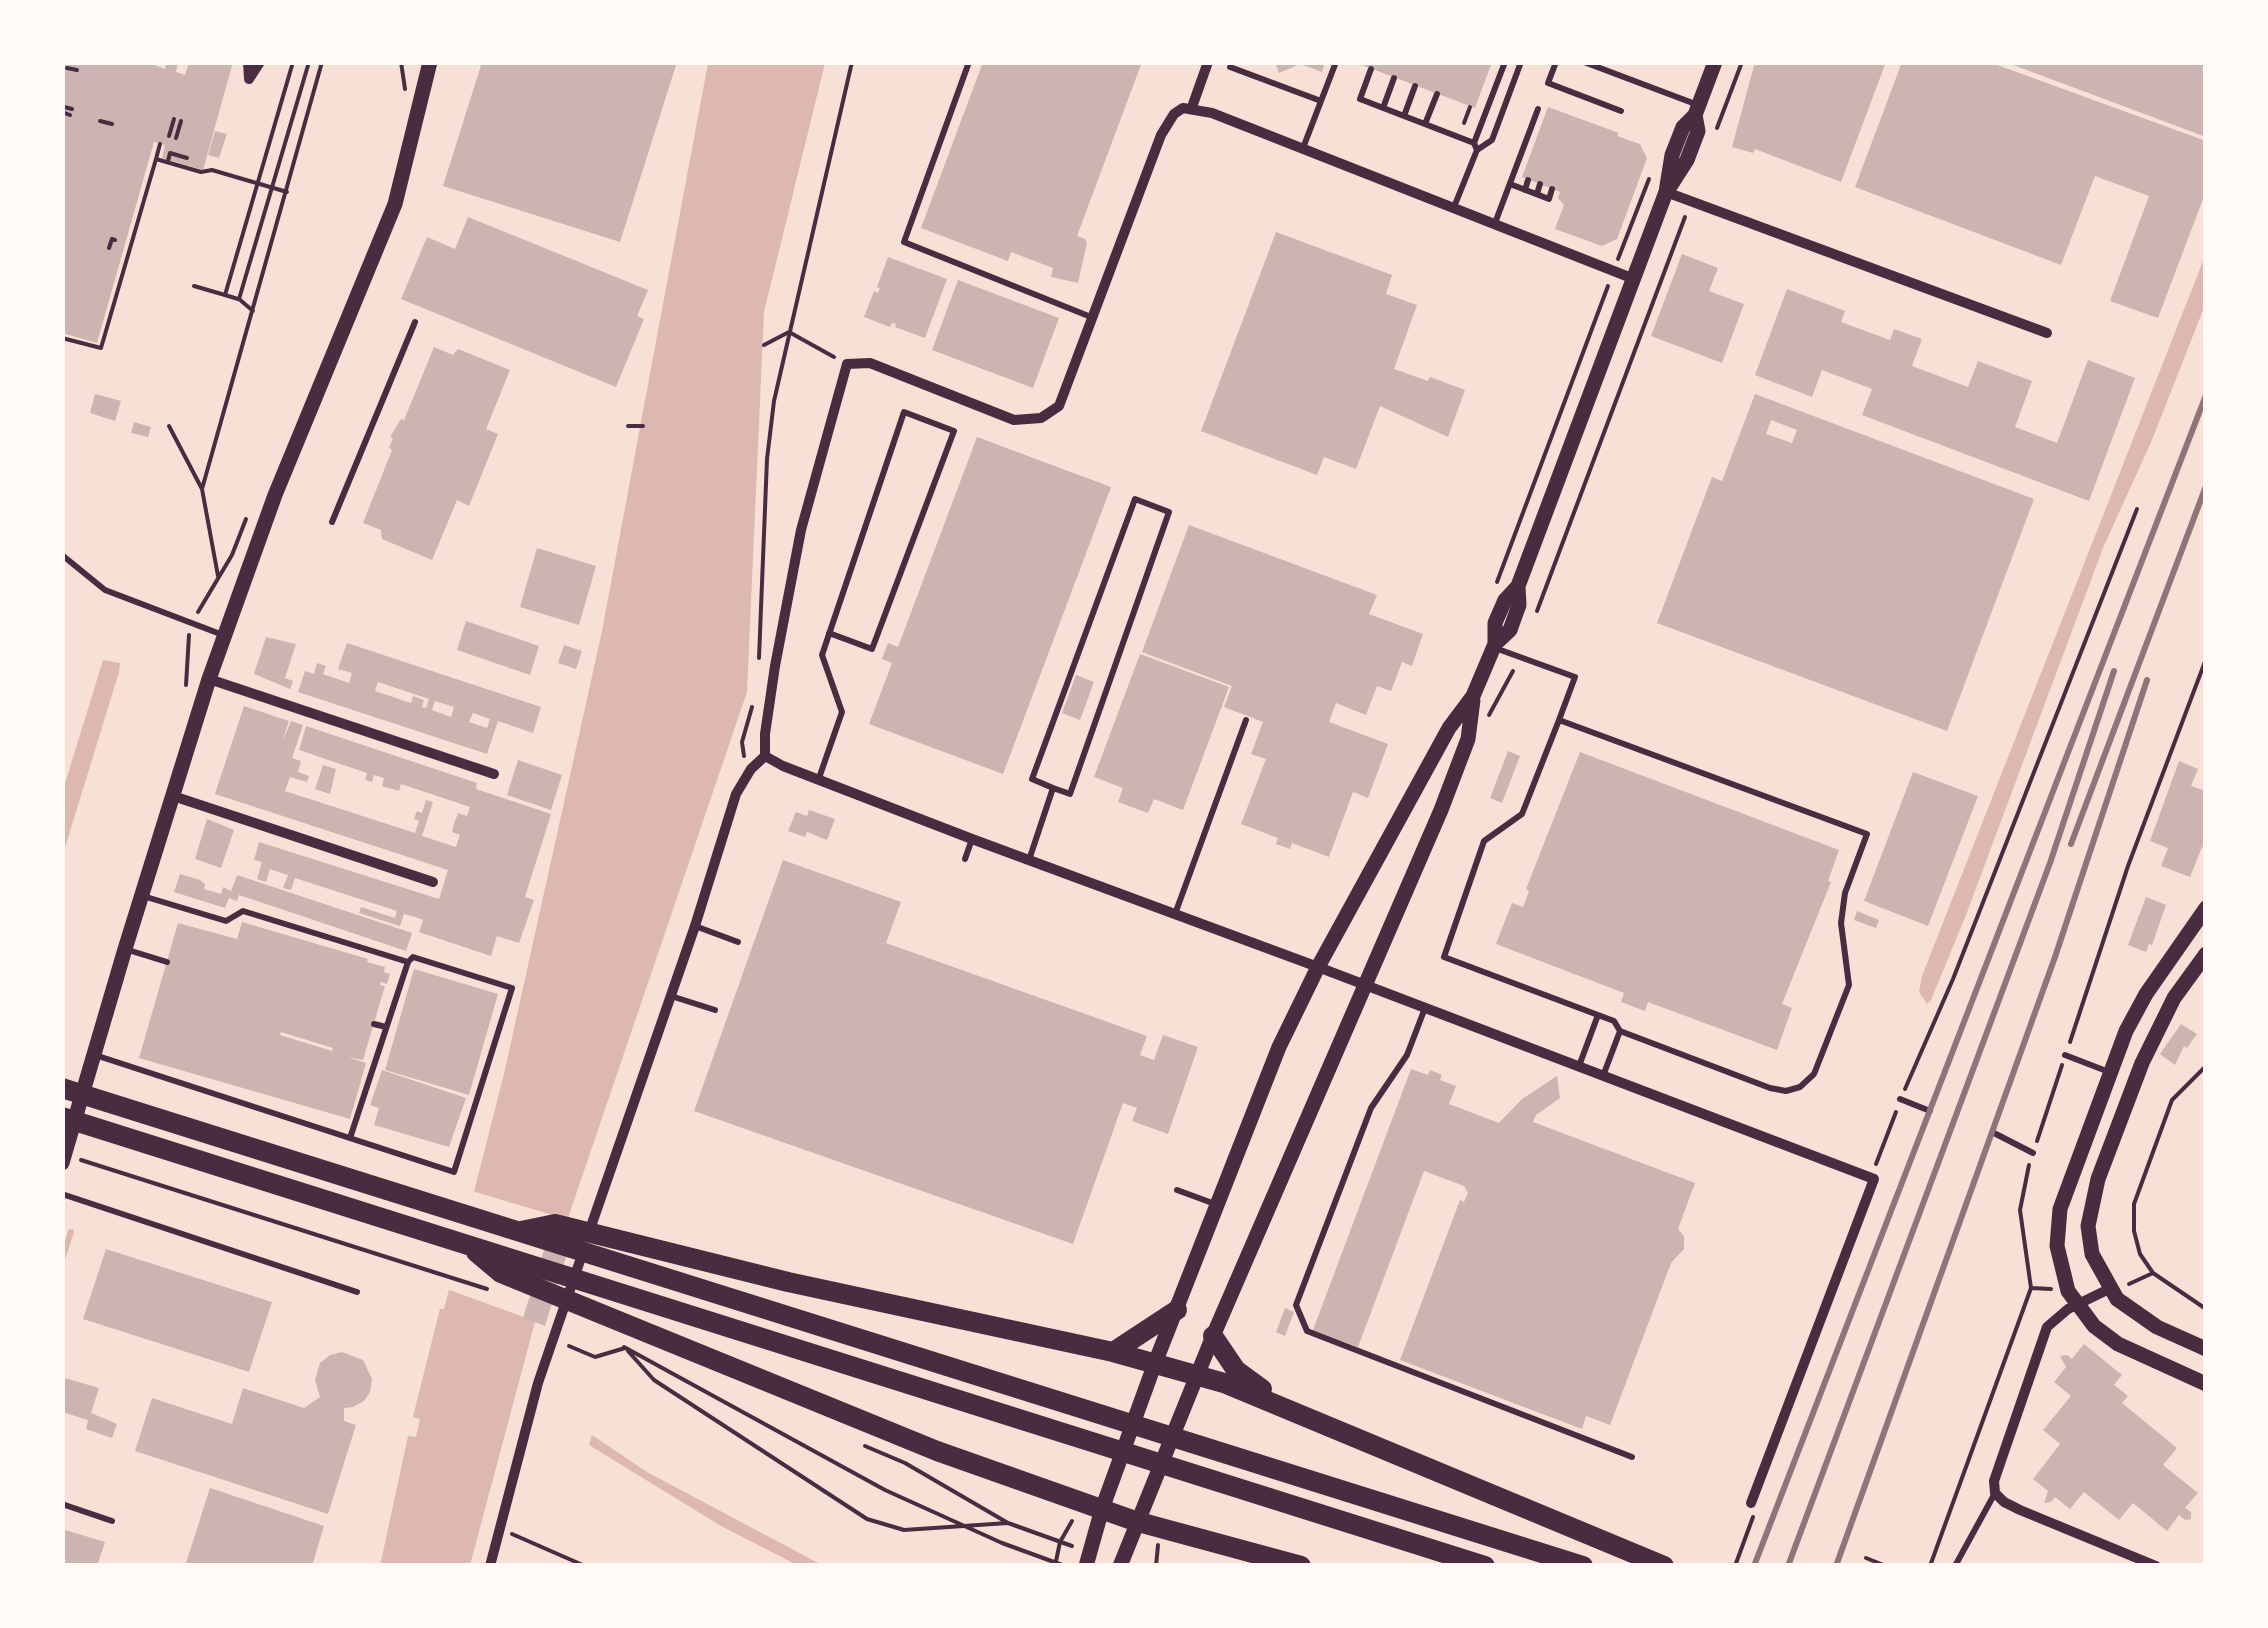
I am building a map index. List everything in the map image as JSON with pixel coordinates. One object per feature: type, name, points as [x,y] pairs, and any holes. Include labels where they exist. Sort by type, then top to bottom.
[{"type":"highway","points":[[62,1088],[1582,1566]]},
{"type":"highway","points":[[62,1116],[1485,1566]]},
{"type":"highway","points":[[517,1232],[555,1224],[788,1282],[1113,1352],[1198,1376],[1283,1405],[1664,1566]]},
{"type":"highway","points":[[471,1248],[501,1273],[937,1451],[1135,1521],[1301,1566]]},
{"type":"highway","points":[[1113,1352],[1177,1310]]},
{"type":"highway","points":[[1214,1336],[1236,1370],[1283,1405]]},
{"type":"street","points":[[248,62],[249,79],[260,62]]},
{"type":"street","points":[[62,1163],[124,949],[224,635],[275,495],[394,204],[430,62]]},
{"type":"street","points":[[1192,108],[1208,62]]},
{"type":"street","points":[[1086,1566],[1102,1509],[1155,1364],[1278,1047],[1449,728],[1473,696],[1495,646],[1510,630],[1516,616],[1518,586],[1666,192],[1677,143],[1683,127],[1697,110],[1715,62]]},
{"type":"street","points":[[490,1566],[552,1338],[695,926],[736,794],[751,769],[765,756],[775,666],[801,530],[847,364],[870,363],[1014,420],[1041,418],[1059,406],[1161,135],[1174,114],[1183,108],[1303,148],[1634,278]]},
{"type":"street","points":[[1666,192],[2046,332]]},
{"type":"street","points":[[209,680],[494,774]]},
{"type":"street","points":[[1120,1566],[1135,1521],[1441,810],[1468,739],[1473,696]]},
{"type":"street","points":[[765,756],[972,839],[1874,1178],[1751,1503]]},
{"type":"street","points":[[173,796],[433,882]]},
{"type":"street","points":[[2206,908],[2146,994],[2126,1031],[2060,1209],[2057,1227],[2060,1265],[2068,1291],[2094,1326],[2118,1344],[2206,1384]]},
{"type":"street","points":[[2206,954],[2156,1030],[2092,1201],[2088,1226],[2092,1254],[2110,1290],[2146,1321],[2206,1349]]},
{"type":"street","points":[[2110,1290],[2078,1304],[2046,1327],[1994,1482],[1995,1493],[2020,1510],[2156,1566]]},
{"type":"lane","points":[[970,62],[904,242],[1091,318]]},
{"type":"lane","points":[[1303,148],[1336,62]]},
{"type":"lane","points":[[1454,208],[1505,62]]},
{"type":"lane","points":[[1371,70],[1360,99],[1475,146],[1492,140],[1521,62]]},
{"type":"lane","points":[[1556,62],[1548,83],[1621,112]]},
{"type":"lane","points":[[1584,62],[1697,110]]},
{"type":"lane","points":[[1230,67],[1321,102]]},
{"type":"lane","points":[[1383,108],[1394,78]]},
{"type":"lane","points":[[1404,116],[1415,86]]},
{"type":"lane","points":[[1425,124],[1437,94]]},
{"type":"lane","points":[[1495,224],[1538,110]]},
{"type":"lane","points":[[1525,190],[1528,180]]},
{"type":"lane","points":[[1510,184],[1548,198],[1552,189]]},
{"type":"lane","points":[[1536,194],[1540,184]]},
{"type":"lane","points":[[332,522],[416,322]]},
{"type":"lane","points":[[819,778],[842,712],[822,655],[829,633],[904,412],[954,432],[872,648],[829,633]]},
{"type":"lane","points":[[1135,499],[1169,512],[1070,794],[1053,788],[1032,779],[1135,499]]},
{"type":"lane","points":[[62,555],[104,590],[224,635]]},
{"type":"lane","points":[[1495,646],[1575,677],[1522,814],[1484,841],[1444,957],[1614,1021],[1620,1030],[1770,1088],[1786,1091],[1800,1087],[1814,1074],[1849,985],[1841,923],[1845,894],[1867,834],[1559,720]]},
{"type":"lane","points":[[1175,914],[1246,720]]},
{"type":"lane","points":[[1029,860],[1053,788]]},
{"type":"lane","points":[[965,859],[972,839]]},
{"type":"lane","points":[[142,896],[226,921],[243,910],[408,962]]},
{"type":"lane","points":[[695,926],[738,942]]},
{"type":"lane","points":[[124,949],[167,962]]},
{"type":"lane","points":[[96,1055],[454,1172],[512,988],[413,956],[350,1138]]},
{"type":"lane","points":[[671,996],[715,1010]]},
{"type":"lane","points":[[1425,1008],[1408,1056],[1371,1108],[1296,1305],[1307,1331],[1632,1457]]},
{"type":"lane","points":[[1579,1066],[1598,1015]]},
{"type":"lane","points":[[374,1024],[386,1028]]},
{"type":"lane","points":[[1603,1076],[1620,1030]]},
{"type":"lane","points":[[2066,1055],[2110,1072]]},
{"type":"lane","points":[[1900,1100],[1930,1111]]},
{"type":"lane","points":[[1992,1132],[2033,1152]]},
{"type":"lane","points":[[1177,1190],[1216,1204]]},
{"type":"lane","points":[[62,1194],[357,1292]]},
{"type":"lane","points":[[1955,1566],[1995,1493]]},
{"type":"lane","points":[[62,1504],[112,1521]]},
{"type":"path","points":[[225,294],[293,62]]},
{"type":"path","points":[[238,299],[308,62]]},
{"type":"path","points":[[202,489],[322,62]]},
{"type":"path","points":[[758,666],[774,401],[852,62]]},
{"type":"path","points":[[1714,136],[1742,62]]},
{"type":"path","points":[[67,68],[77,70]]},
{"type":"path","points":[[1459,137],[1470,106]]},
{"type":"path","points":[[63,110],[71,112]]},
{"type":"path","points":[[174,120],[172,137],[181,121]]},
{"type":"path","points":[[100,121],[112,124]]},
{"type":"path","points":[[62,338],[101,348],[160,144]]},
{"type":"path","points":[[184,166],[168,161],[170,153],[186,158]]},
{"type":"path","points":[[156,159],[201,172],[212,170],[286,192]]},
{"type":"path","points":[[1495,588],[1653,169]]},
{"type":"path","points":[[1532,623],[1690,202]]},
{"type":"path","points":[[109,248],[112,239],[116,240]]},
{"type":"path","points":[[194,286],[238,299],[253,311]]},
{"type":"path","points":[[764,345],[789,332]]},
{"type":"path","points":[[789,332],[847,364]]},
{"type":"path","points":[[169,426],[202,489],[218,579]]},
{"type":"path","points":[[628,426],[642,426]]},
{"type":"path","points":[[1880,1155],[1960,962],[2137,508]]},
{"type":"path","points":[[1512,675],[1519,656]]},
{"type":"path","points":[[1930,1566],[2030,1288],[2020,1210],[2033,1152],[2128,866],[2206,659]]},
{"type":"path","points":[[751,769],[742,742],[752,705]]},
{"type":"path","points":[[2153,1273],[2140,1254],[2134,1231],[2134,1204],[2172,1100],[2206,1066]]},
{"type":"path","points":[[81,1160],[495,1292]]},
{"type":"path","points":[[552,1338],[595,1357],[625,1348],[658,1358]]},
{"type":"path","points":[[625,1348],[885,1490],[1002,1543],[1065,1566]]},
{"type":"path","points":[[625,1348],[654,1380],[867,1519],[904,1530],[1008,1523]]},
{"type":"path","points":[[852,1439],[1008,1523],[1060,1542],[1055,1566]]},
{"type":"path","points":[[1735,1566],[1753,1518],[1751,1503]]},
{"type":"path","points":[[498,1528],[584,1566]]},
{"type":"path","points":[[1866,1558],[1886,1566]]},
{"type":"shaded area","points":[[708,63],[825,63],[764,312],[747,692],[568,1218],[555,1214],[535,1322],[470,1565],[380,1566],[408,1436],[416,1437],[420,1419],[413,1417],[440,1309],[444,1309],[503,1078],[602,631]]},
{"type":"shaded area","points":[[2205,256],[2205,305],[2152,440],[2103,548],[1966,915],[1927,1004],[1919,992],[1922,976]]},
{"type":"shaded area","points":[[103,660],[120,663],[119,672],[63,854],[63,790]]},
{"type":"shaded area","points":[[592,1435],[647,1472],[822,1565],[797,1565],[721,1526],[589,1445]]},
{"type":"pier","points":[[469,1190],[572,1221],[540,1323],[444,1288]]},
{"type":"building","points":[[62,62],[147,62],[165,69],[167,62],[178,62],[176,72],[185,75],[189,62],[233,62],[203,170],[162,158],[165,145],[154,142],[97,343],[62,333]]},
{"type":"building","points":[[482,62],[677,62],[620,242],[443,186]]},
{"type":"building","points":[[983,62],[1142,62],[1077,236],[1087,243],[1078,283],[1051,277],[1053,268],[1011,252],[1008,261],[921,228]]},
{"type":"building","points":[[1275,62],[1325,62],[1322,72],[1300,64],[1279,73]]},
{"type":"building","points":[[1354,62],[1492,62],[1475,108]]},
{"type":"building","points":[[1755,62],[1886,62],[1841,182],[1755,149],[1753,153],[1732,147]]},
{"type":"building","points":[[1902,62],[1989,62],[2206,141],[2206,191],[2158,318],[2110,301],[2149,196],[2095,176],[2061,265],[1855,187]]},
{"type":"building","points":[[2206,62],[2206,137],[2008,63]]},
{"type":"building","points":[[1548,107],[1619,133],[1617,136],[1640,144],[1647,158],[1617,239],[1602,246],[1555,229],[1564,205],[1558,198],[1560,192],[1522,177]]},
{"type":"building","points":[[215,131],[227,134],[219,158],[208,155]]},
{"type":"building","points":[[468,217],[648,290],[637,316],[644,319],[616,387],[401,299],[427,237],[455,249]]},
{"type":"building","points":[[1276,232],[1392,275],[1386,294],[1417,305],[1394,369],[1465,390],[1448,437],[1380,406],[1356,469],[1324,457],[1317,475],[1201,431]]},
{"type":"building","points":[[1682,254],[1718,268],[1709,291],[1744,304],[1722,363],[1651,336]]},
{"type":"building","points":[[888,257],[947,279],[925,338],[895,327],[896,324],[890,327],[864,317],[874,291],[878,293],[880,288],[877,287]]},
{"type":"building","points":[[958,280],[1059,318],[1033,388],[932,350]]},
{"type":"building","points":[[1787,289],[1845,311],[1841,322],[1890,340],[1894,329],[1922,339],[1912,366],[1968,387],[1978,361],[2032,381],[2015,427],[2057,443],[2088,360],[2135,378],[2089,501],[1862,415],[1872,389],[1822,370],[1812,397],[1755,375]]},
{"type":"building","points":[[434,347],[453,355],[458,349],[510,370],[486,429],[498,434],[469,506],[457,500],[432,560],[382,539],[381,530],[363,523],[392,450],[390,437],[404,420]]},
{"type":"building","points":[[95,394],[121,401],[115,421],[90,413]]},
{"type":"building","points":[[1755,394],[2034,499],[1947,731],[1657,623],[1712,477],[1722,481]],"holes":[[[1771,420],[1797,430],[1792,443],[1766,434]]]},
{"type":"building","points":[[134,422],[151,427],[148,437],[131,433]]},
{"type":"building","points":[[977,437],[1111,487],[1003,774],[869,724],[892,663],[882,659],[888,643],[898,647]]},
{"type":"building","points":[[1189,525],[1377,595],[1369,614],[1423,634],[1412,666],[1402,662],[1391,691],[1377,686],[1366,715],[1336,703],[1329,722],[1388,744],[1368,798],[1353,792],[1329,857],[1292,843],[1290,849],[1276,844],[1278,838],[1241,824],[1266,759],[1251,754],[1263,722],[1224,707],[1232,686],[1142,652]]},
{"type":"building","points":[[537,548],[596,566],[579,625],[520,607]]},
{"type":"building","points":[[466,621],[539,646],[530,675],[457,650]]},
{"type":"building","points":[[266,637],[296,644],[285,678],[293,681],[290,689],[254,674]]},
{"type":"building","points":[[347,643],[541,707],[533,733],[498,721],[487,754],[298,692],[305,671],[314,674],[317,663],[326,666],[323,674],[349,683],[352,673],[338,669]],"holes":[[[378,682],[429,699],[426,708],[422,707],[424,700],[413,696],[411,703],[375,691]],[[435,701],[454,707],[451,717],[432,710]],[[473,713],[490,719],[487,728],[469,722]]]},
{"type":"building","points":[[564,645],[582,651],[576,669],[558,663]]},
{"type":"building","points":[[1140,654],[1229,687],[1183,810],[1154,799],[1148,813],[1118,802],[1123,788],[1094,777]]},
{"type":"building","points":[[1076,675],[1094,682],[1080,720],[1062,713]]},
{"type":"building","points":[[244,706],[289,721],[282,742],[291,721],[303,725],[292,758],[301,761],[298,772],[309,776],[307,782],[290,777],[285,791],[415,833],[417,811],[422,813],[426,800],[433,802],[422,836],[456,847],[460,835],[452,832],[454,824],[458,813],[467,816],[470,807],[401,784],[399,791],[382,786],[384,778],[374,775],[372,782],[365,780],[367,773],[299,750],[306,726],[477,783],[476,789],[551,814],[525,897],[534,900],[519,943],[497,936],[491,956],[419,932],[423,920],[415,917],[404,914],[400,926],[359,913],[361,907],[395,918],[397,911],[295,878],[291,890],[283,888],[288,875],[270,869],[266,882],[257,879],[262,862],[254,860],[259,842],[439,899],[448,870],[215,794]]},
{"type":"building","points":[[1508,751],[1520,756],[1502,803],[1490,798]]},
{"type":"building","points":[[1580,752],[1839,850],[1828,881],[1831,882],[1782,1004],[1792,1008],[1777,1050],[1648,1002],[1645,1011],[1621,1002],[1624,993],[1496,944],[1512,903],[1523,907],[1529,891],[1526,889]]},
{"type":"building","points":[[518,760],[562,775],[551,810],[507,795]]},
{"type":"building","points":[[2179,761],[2198,769],[2191,786],[2206,791],[2206,848],[2202,847],[2190,877],[2161,866],[2168,848],[2150,841]]},
{"type":"building","points":[[323,765],[336,769],[330,794],[315,789]]},
{"type":"building","points":[[1913,772],[1978,796],[1928,926],[1864,901]]},
{"type":"building","points":[[809,810],[835,819],[827,840],[807,832],[805,837],[788,831],[796,812],[807,816]]},
{"type":"building","points":[[207,819],[234,830],[221,868],[195,859]]},
{"type":"building","points":[[783,860],[901,902],[886,943],[1147,1036],[1140,1055],[1154,1060],[1163,1035],[1198,1047],[1168,1134],[1132,1121],[1137,1108],[1123,1103],[1073,1244],[694,1111]]},
{"type":"building","points":[[180,874],[200,880],[204,889],[221,894],[223,887],[231,891],[237,875],[412,933],[406,951],[239,895],[237,901],[229,898],[225,908],[174,892]]},
{"type":"building","points":[[2146,897],[2166,905],[2146,952],[2128,945]]},
{"type":"building","points":[[1857,911],[1879,920],[1876,928],[1854,920]]},
{"type":"building","points":[[242,922],[368,959],[367,962],[385,967],[384,972],[390,974],[387,984],[380,985],[385,986],[363,1060],[348,1057],[366,1063],[350,1119],[139,1058],[178,923],[237,939]],"holes":[[[281,1032],[333,1048],[332,1051],[280,1035]]]},
{"type":"building","points":[[414,969],[498,994],[469,1095],[385,1070]]},
{"type":"building","points":[[2181,1024],[2197,1034],[2187,1048],[2184,1046],[2175,1065],[2160,1054]]},
{"type":"building","points":[[1411,1069],[1442,1075],[1440,1080],[1456,1086],[1449,1104],[1499,1123],[1522,1099],[1557,1076],[1560,1098],[1536,1115],[1533,1122],[1695,1183],[1678,1229],[1684,1236],[1684,1249],[1671,1263],[1610,1425],[1586,1416],[1582,1429],[1400,1360],[1460,1200],[1464,1202],[1468,1193],[1464,1186],[1424,1171],[1358,1347],[1313,1330]]},
{"type":"building","points":[[382,1070],[466,1098],[449,1147],[374,1125],[379,1108],[370,1105]]},
{"type":"building","points":[[555,1214],[577,1221],[545,1326],[523,1318]]},
{"type":"building","points":[[106,1249],[272,1302],[249,1372],[83,1319]]},
{"type":"building","points":[[1285,1308],[1294,1312],[1285,1336],[1276,1332]]},
{"type":"building","points":[[2084,1344],[2122,1375],[2114,1385],[2128,1396],[2122,1403],[2177,1448],[2163,1465],[2198,1493],[2185,1508],[2191,1512],[2191,1519],[2179,1515],[2167,1531],[2133,1503],[2119,1520],[2084,1492],[2070,1509],[2055,1497],[2044,1503],[2048,1491],[2033,1479],[2060,1444],[2043,1430],[2071,1396],[2054,1382],[2066,1367],[2060,1356],[2072,1359]]},
{"type":"building","points":[[342,1352],[363,1360],[372,1379],[364,1401],[344,1408],[344,1421],[356,1425],[328,1514],[135,1451],[152,1398],[232,1424],[243,1388],[304,1408],[320,1397],[315,1380],[320,1363]]},
{"type":"building","points":[[65,1378],[99,1388],[91,1413],[117,1424],[112,1438],[86,1429],[88,1420],[62,1412]]},
{"type":"building","points":[[210,1488],[324,1526],[312,1566],[185,1566]]},
{"type":"building","points":[[62,1529],[105,1542],[97,1566],[62,1566]]},
{"type":"waterway","points":[[62,1259],[71,1232]]},
{"type":"railway","points":[[1754,1566],[2206,395]]},
{"type":"railway","points":[[2071,844],[2206,486]]},
{"type":"railway","points":[[1788,1566],[2050,863],[2114,671]]},
{"type":"railway","points":[[1836,1566],[2055,957],[2147,680]]}]
